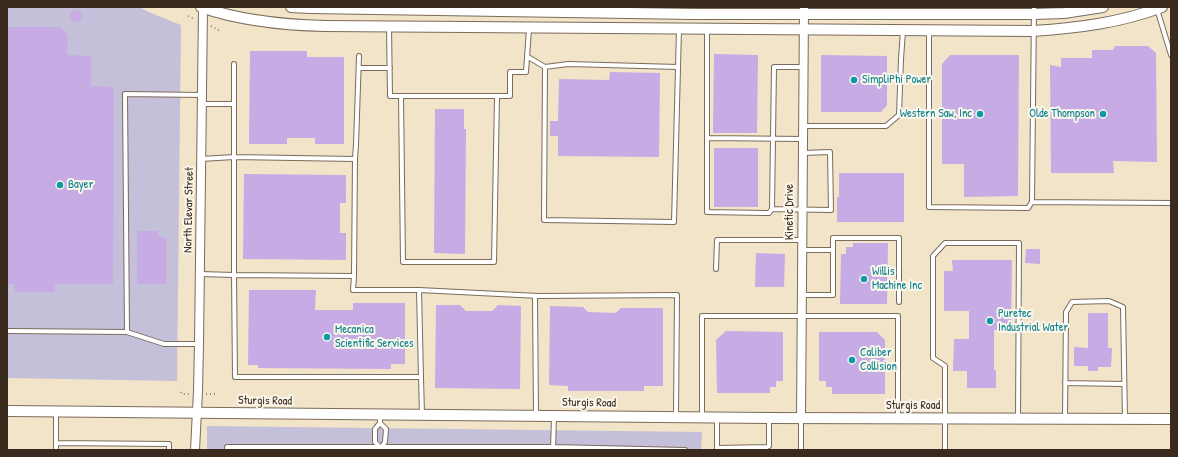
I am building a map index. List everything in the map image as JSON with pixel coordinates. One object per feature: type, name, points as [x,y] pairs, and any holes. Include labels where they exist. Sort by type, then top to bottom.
[{"type":"street","points":[[203,7],[239,17],[282,24],[325,26],[1033,31],[1095,25],[1127,18],[1159,8]]},
{"type":"street","name":"North Elevar Street","points":[[195,450],[199,344],[203,7]]},
{"type":"street","points":[[291,7],[422,8],[530,12],[543,10],[901,10],[1034,11],[1064,13],[1103,7]]},
{"type":"street","name":"Kinetic Drive","points":[[801,418],[804,10]]},
{"type":"street","points":[[530,12],[530,28]]},
{"type":"street","name":"Sturgis Road","points":[[7,411],[197,413],[380,419],[422,415],[898,419],[1171,419]]},
{"type":"lane","points":[[1159,8],[1171,55]]},
{"type":"lane","points":[[929,30],[929,208],[1028,208],[1032,202],[1034,11]]},
{"type":"lane","points":[[390,27],[390,96],[510,96],[510,72],[526,72],[530,28]]},
{"type":"lane","points":[[545,68],[544,220],[674,222],[679,29]]},
{"type":"lane","points":[[707,29],[707,212],[766,214],[772,210],[831,210],[830,152],[803,153]]},
{"type":"lane","points":[[804,126],[886,126],[899,115],[903,30]]},
{"type":"lane","points":[[359,56],[355,159],[353,290],[419,290],[535,296],[677,295],[676,417]]},
{"type":"lane","points":[[528,57],[545,68],[568,64],[678,67]]},
{"type":"lane","points":[[234,64],[235,377],[421,377]]},
{"type":"lane","points":[[772,210],[774,67],[804,68]]},
{"type":"lane","points":[[359,68],[390,68]]},
{"type":"lane","points":[[127,332],[125,94],[202,95]]},
{"type":"lane","points":[[400,96],[403,262],[494,262],[497,96]]},
{"type":"lane","points":[[202,104],[234,104]]},
{"type":"lane","points":[[707,138],[803,139]]},
{"type":"lane","points":[[202,159],[234,157],[355,159]]},
{"type":"lane","points":[[1032,202],[1171,204]]},
{"type":"lane","points":[[802,295],[833,295],[833,238],[899,238],[899,302]]},
{"type":"lane","points":[[716,269],[717,240],[802,240]]},
{"type":"lane","points":[[945,450],[945,366],[933,358],[933,256],[945,243],[1019,243],[1018,419]]},
{"type":"lane","points":[[802,250],[833,250]]},
{"type":"lane","points":[[200,274],[354,276]]},
{"type":"lane","points":[[419,290],[422,415]]},
{"type":"lane","points":[[535,296],[536,416]]},
{"type":"lane","points":[[1065,419],[1066,312],[1072,302],[1109,301],[1123,307],[1125,419]]},
{"type":"lane","points":[[702,417],[702,316],[898,316],[898,419]]},
{"type":"lane","points":[[7,331],[127,332],[164,344],[199,344]]},
{"type":"lane","points":[[1065,383],[1124,384]]},
{"type":"lane","points":[[56,411],[56,450]]},
{"type":"lane","points":[[553,449],[554,416]]},
{"type":"lane","points":[[717,418],[717,449],[767,448],[769,446],[769,418]]},
{"type":"lane","points":[[801,418],[801,450]]},
{"type":"lane","points":[[380,419],[375,429],[376,442],[381,448]]},
{"type":"lane","points":[[380,419],[386,429],[385,442],[381,448]]},
{"type":"lane","points":[[56,443],[169,444],[169,450]]},
{"type":"lane","points":[[227,450],[227,447],[685,450]]},
{"type":"shaded area","points":[[7,7],[139,7],[181,25],[177,381],[7,378]]},
{"type":"shaded area","points":[[207,426],[702,432],[701,450],[207,450]]},
{"type":"building","points":[[76,10],[80,12],[82,16],[80,20],[76,22],[72,20],[70,16],[72,12]]},
{"type":"building","name":"Bayer","points":[[7,27],[60,27],[68,35],[67,55],[91,56],[91,86],[114,87],[113,284],[55,284],[55,292],[15,292],[14,284],[7,284]]},
{"type":"building","name":"Olde Thompson","points":[[1115,46],[1148,46],[1156,53],[1157,162],[1113,161],[1114,173],[1051,173],[1050,65],[1061,67],[1061,58],[1092,58],[1092,50],[1113,50]]},
{"type":"building","points":[[250,51],[307,51],[307,57],[344,57],[344,144],[315,144],[315,138],[287,138],[287,144],[249,144]]},
{"type":"building","points":[[714,54],[758,55],[757,133],[713,133]]},
{"type":"building","name":"SimpliPhi Power","points":[[821,55],[887,56],[887,105],[881,112],[821,112]]},
{"type":"building","name":"Western Saw, Inc","points":[[950,55],[1019,55],[1018,196],[964,197],[964,164],[942,164],[942,64]]},
{"type":"building","points":[[610,72],[660,73],[659,157],[558,156],[558,136],[550,136],[550,121],[558,121],[559,79],[609,80]]},
{"type":"building","points":[[435,109],[464,109],[464,129],[466,129],[465,254],[434,253]]},
{"type":"building","points":[[714,148],[758,148],[758,207],[714,207]]},
{"type":"building","points":[[839,173],[904,173],[904,222],[837,222]]},
{"type":"building","points":[[244,174],[346,175],[346,203],[340,203],[340,233],[346,233],[346,260],[243,259]]},
{"type":"building","points":[[137,231],[158,231],[158,237],[166,238],[166,284],[137,284]]},
{"type":"building","name":"Willis Machine Inc","points":[[853,243],[888,243],[887,304],[840,304],[841,254],[846,254],[846,247],[853,247]]},
{"type":"building","points":[[1026,249],[1040,249],[1040,264],[1025,263]]},
{"type":"building","points":[[756,253],[785,254],[784,287],[755,287]]},
{"type":"building","name":"Puretec Industrial Water","points":[[952,260],[1012,260],[1011,330],[994,330],[994,370],[996,370],[996,388],[967,388],[967,371],[953,371],[954,339],[969,339],[969,311],[944,311],[944,271],[953,271]]},
{"type":"building","name":"Mecanica Scientific Services","points":[[249,290],[316,290],[315,310],[353,310],[353,303],[405,303],[405,364],[391,364],[391,369],[258,368],[258,365],[248,365]]},
{"type":"building","points":[[436,305],[460,305],[466,311],[492,311],[498,305],[521,306],[520,389],[435,388]]},
{"type":"building","points":[[550,306],[583,307],[588,312],[616,313],[621,308],[663,308],[663,386],[644,386],[644,391],[568,391],[568,386],[549,385]]},
{"type":"building","points":[[1088,313],[1108,313],[1108,348],[1112,348],[1111,367],[1098,367],[1098,371],[1088,371],[1088,366],[1074,366],[1074,347],[1088,348]]},
{"type":"building","points":[[726,331],[783,332],[783,381],[776,381],[776,387],[770,387],[770,393],[717,393],[716,340]]},
{"type":"building","name":"Caliber Collision","points":[[819,332],[877,332],[885,340],[885,394],[832,394],[832,387],[826,387],[826,381],[819,381]]},
{"type":"place","name":"SimpliPhi Power","points":[[854,80]]},
{"type":"place","name":"Western Saw, Inc","points":[[980,114]]},
{"type":"place","name":"Olde Thompson","points":[[1103,114]]},
{"type":"place","name":"Bayer","points":[[60,185]]},
{"type":"place","name":"Willis Machine Inc","points":[[864,279]]},
{"type":"place","name":"Puretec Industrial Water","points":[[990,321]]},
{"type":"place","name":"Mecanica Scientific Services","points":[[327,337]]},
{"type":"place","name":"Caliber Collision","points":[[852,360]]}]
